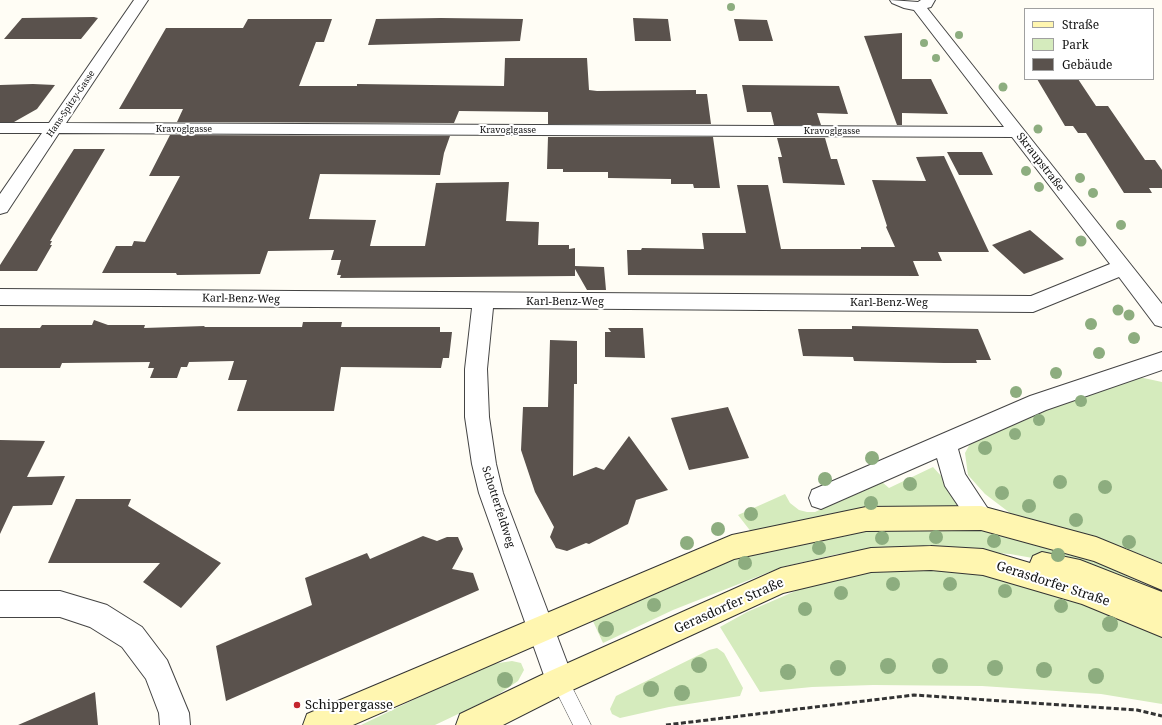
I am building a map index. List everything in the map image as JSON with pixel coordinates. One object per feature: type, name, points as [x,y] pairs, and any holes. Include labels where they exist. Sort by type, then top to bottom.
[{"type":"main road","points":[[318,725],[732,547],[866,519],[981,518],[1096,549],[1162,577]]},
{"type":"main road","name":"Gerasdorfer Straße","points":[[471,725],[560,681],[781,581],[871,560],[931,558],[983,562],[1083,591],[1162,623]]},
{"type":"main road","points":[[983,562],[1030,563],[1080,573],[1162,605]]},
{"type":"street","name":"Hans-Spitzy-Gasse","points":[[0,208],[141,0]]},
{"type":"street","points":[[897,0],[909,5],[923,3]]},
{"type":"street","name":"Skraupstraße","points":[[923,3],[1017,132],[1162,319]]},
{"type":"street","name":"Kravoglgasse","points":[[0,128],[1017,132]]},
{"type":"street","name":"Karl-Benz-Weg","points":[[0,297],[483,302],[1033,304],[1123,267]]},
{"type":"street","name":"Schotterfeldweg","points":[[483,302],[476,369],[477,417],[484,464],[491,493],[560,681]]},
{"type":"street","points":[[821,498],[1038,403],[1162,361]]},
{"type":"street","points":[[945,444],[954,478],[981,518]]},
{"type":"street","points":[[0,604],[60,604],[97,615],[132,637],[157,670],[174,713],[175,725]]},
{"type":"lane","points":[[560,681],[582,725]]},
{"type":"path","points":[[666,725],[914,695],[1137,710],[1162,716]]},
{"type":"green space","points":[[1139,377],[1162,382],[1162,570],[1067,532],[1010,513],[985,494],[968,475],[965,453],[971,442],[1038,411]]},
{"type":"green space","points":[[933,467],[961,498],[959,505],[950,507],[899,506],[834,513],[752,533],[738,515],[785,494],[790,503],[799,510],[815,512],[882,482],[889,488]]},
{"type":"green space","points":[[953,526],[989,531],[1083,556],[1162,592],[1162,600],[1044,560],[1010,554],[919,548],[838,554],[782,567],[673,610],[603,643],[592,619],[663,584],[760,550],[866,529]]},
{"type":"green space","points":[[931,565],[1029,582],[1162,632],[1162,704],[1101,694],[982,686],[873,685],[812,687],[760,692],[720,627],[747,612],[814,583],[880,568]]},
{"type":"green space","points":[[717,648],[724,653],[743,688],[740,696],[669,707],[620,718],[612,714],[610,709],[616,696],[709,650]]},
{"type":"green space","points":[[512,661],[521,663],[524,670],[518,681],[496,696],[435,725],[361,725],[486,665]]},
{"type":"building","points":[[22,18],[98,18],[81,39],[4,39]]},
{"type":"building","points":[[633,18],[668,19],[671,41],[635,41]]},
{"type":"building","points":[[248,19],[332,19],[324,42],[316,42],[299,86],[357,86],[357,84],[504,86],[505,58],[587,58],[589,90],[696,90],[696,94],[707,94],[711,124],[548,124],[548,112],[459,111],[454,123],[177,122],[183,109],[119,109],[166,28],[243,28]]},
{"type":"building","points":[[376,19],[523,19],[520,41],[368,45]]},
{"type":"building","points":[[734,19],[767,20],[773,41],[739,41]]},
{"type":"building","points":[[902,33],[902,79],[931,79],[948,114],[902,113],[902,125],[897,125],[864,36]]},
{"type":"building","points":[[1038,80],[1079,80],[1096,106],[1108,106],[1145,160],[1155,160],[1162,170],[1162,188],[1149,188],[1152,193],[1124,193],[1086,133],[1078,133],[1073,126],[1065,126]]},
{"type":"building","points":[[0,85],[55,85],[37,109],[14,122],[0,122]]},
{"type":"building","points":[[742,85],[839,86],[848,114],[817,113],[821,125],[774,125],[771,112],[747,112]]},
{"type":"building","points":[[170,135],[450,136],[444,153],[440,175],[320,174],[309,219],[376,220],[370,246],[425,246],[436,183],[509,182],[506,221],[539,222],[538,245],[569,245],[569,249],[575,248],[575,266],[604,267],[606,290],[587,290],[575,269],[575,276],[340,278],[341,275],[337,275],[341,260],[331,260],[334,250],[268,251],[260,274],[177,275],[176,273],[102,273],[116,246],[132,246],[134,241],[145,242],[180,176],[149,176]]},
{"type":"building","points":[[548,137],[713,137],[720,188],[694,188],[693,184],[671,184],[671,179],[608,178],[608,172],[563,172],[563,169],[547,169]]},
{"type":"building","points":[[777,138],[825,138],[831,159],[837,159],[845,185],[783,183],[778,157],[782,157]]},
{"type":"building","points":[[74,149],[105,149],[50,241],[52,241],[50,245],[52,245],[37,271],[0,271],[0,265]]},
{"type":"building","points":[[947,152],[982,152],[993,175],[959,175]]},
{"type":"building","points":[[944,156],[989,252],[938,252],[942,261],[913,261],[919,276],[628,275],[627,250],[641,250],[642,248],[704,249],[702,233],[746,233],[737,185],[768,185],[781,249],[861,249],[861,247],[895,247],[886,227],[887,226],[872,180],[926,181],[916,157]]},
{"type":"building","points":[[1030,230],[1064,259],[1024,274],[992,245]]},
{"type":"building","points":[[94,320],[108,325],[145,325],[144,328],[205,326],[204,327],[302,327],[303,322],[342,322],[341,327],[440,327],[440,332],[452,332],[449,358],[443,358],[441,368],[341,367],[334,411],[237,411],[247,380],[228,380],[234,361],[189,362],[187,367],[181,367],[177,378],[150,378],[154,368],[148,368],[150,362],[62,363],[60,368],[0,368],[0,328],[40,328],[42,325],[92,325]]},
{"type":"building","points":[[852,326],[978,329],[991,360],[976,360],[977,363],[944,363],[854,361],[853,357],[803,356],[798,329],[852,329]]},
{"type":"building","points":[[608,328],[643,328],[645,358],[605,357],[605,332],[611,332]]},
{"type":"building","points":[[550,340],[577,341],[577,384],[574,384],[573,476],[596,467],[604,470],[629,436],[668,490],[636,500],[628,524],[589,544],[586,543],[567,551],[556,548],[550,537],[554,527],[535,492],[521,450],[523,407],[548,407]]},
{"type":"building","points":[[728,407],[749,458],[689,470],[671,418]]},
{"type":"building","points":[[0,440],[45,441],[27,477],[65,476],[52,505],[13,506],[0,534]]},
{"type":"building","points":[[76,499],[131,499],[128,506],[221,563],[181,608],[143,582],[160,563],[48,563]]},
{"type":"building","points":[[423,536],[437,541],[447,537],[458,537],[463,549],[452,569],[473,573],[479,590],[226,701],[216,646],[312,605],[305,578],[367,553],[370,559]]},
{"type":"building","points":[[95,692],[98,725],[18,725]]},
{"type":"place","name":"Schippergasse","points":[[297,705]]}]
